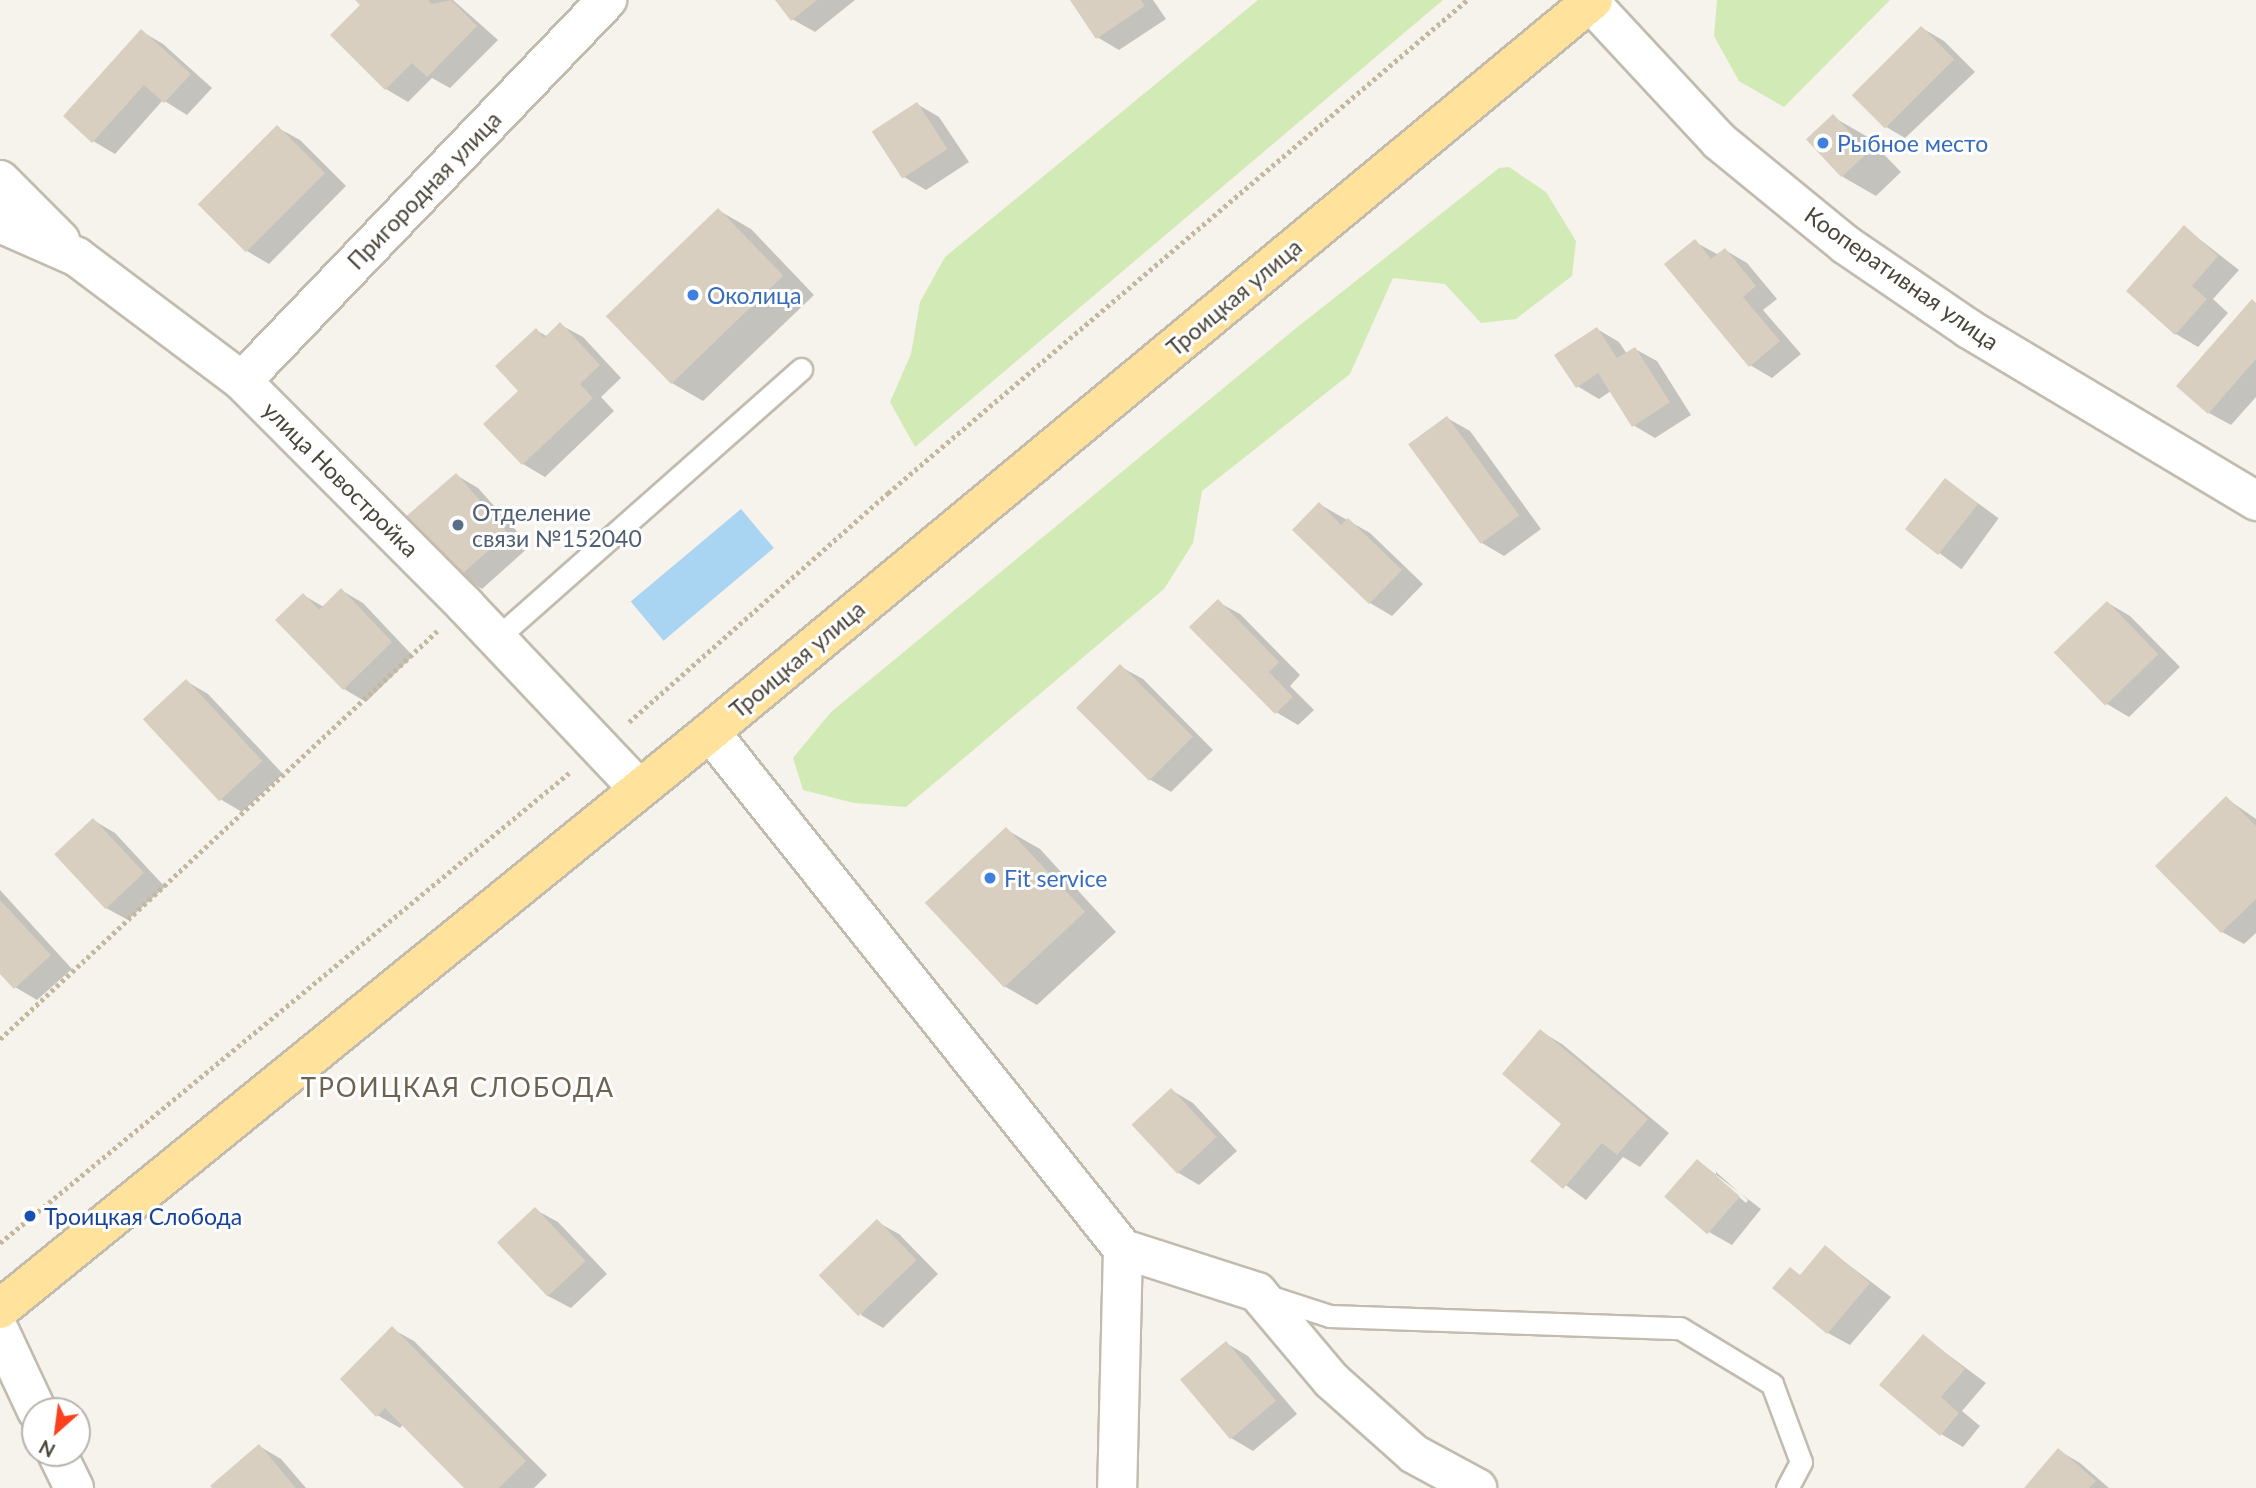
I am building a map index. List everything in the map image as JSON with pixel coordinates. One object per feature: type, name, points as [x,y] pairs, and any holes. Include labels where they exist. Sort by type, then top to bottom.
[{"type":"main road","name":"Троицкая улица","points":[[0,1309],[710,732],[1592,1]]},
{"type":"street","name":"Пригородная улица","points":[[242,381],[607,0]]},
{"type":"street","name":"Кооперативная улица","points":[[1592,1],[1719,141],[1846,244],[1969,330],[2256,501]]},
{"type":"street","points":[[0,180],[78,257]]},
{"type":"street","name":"улица Новостройка","points":[[0,223],[78,257],[242,381],[465,605],[639,789]]},
{"type":"street","points":[[710,732],[1123,1249],[1257,1292],[1331,1380],[1403,1445],[1477,1488]]},
{"type":"street","points":[[1118,1487],[1123,1249]]},
{"type":"street","points":[[0,1332],[30,1397]]},
{"type":"street","points":[[64,1467],[74,1488]]},
{"type":"lane","points":[[497,638],[801,369]]},
{"type":"lane","points":[[1257,1292],[1330,1316],[1680,1328],[1773,1384],[1801,1462],[1787,1488]]},
{"type":"path","points":[[0,1243],[599,748],[888,494],[1467,0]]},
{"type":"path","points":[[0,1039],[465,605]]},
{"type":"green space","points":[[1258,0],[1443,0],[915,447],[890,402],[911,354],[920,302],[945,257]]},
{"type":"green space","points":[[1717,0],[1890,0],[1784,107],[1739,81],[1714,36]]},
{"type":"green space","points":[[1509,167],[1546,192],[1576,241],[1572,276],[1516,319],[1481,323],[1445,284],[1393,278],[1350,374],[1202,491],[1193,543],[1164,589],[906,807],[854,803],[803,790],[793,758],[831,712],[1295,329],[1499,168]]},
{"type":"water","points":[[741,509],[774,548],[663,641],[631,602]]},
{"type":"building","points":[[355,0],[428,0],[432,4],[451,0],[477,26],[427,77],[412,63],[385,90],[330,35],[360,5]]},
{"type":"building","points":[[775,0],[817,0],[791,21]]},
{"type":"building","points":[[1070,0],[1141,0],[1145,6],[1096,39]]},
{"type":"building","points":[[1921,26],[1954,59],[1885,129],[1852,95]]},
{"type":"building","points":[[141,29],[191,74],[164,103],[144,85],[92,143],[63,116]]},
{"type":"building","points":[[917,102],[947,149],[902,178],[872,131]]},
{"type":"building","points":[[1833,114],[1868,152],[1841,177],[1806,139]]},
{"type":"building","points":[[277,125],[325,173],[246,252],[198,204]]},
{"type":"building","name":"Околица","points":[[718,208],[783,276],[671,384],[606,316]]},
{"type":"building","points":[[2184,225],[2218,256],[2192,286],[2207,299],[2175,335],[2126,291]]},
{"type":"building","points":[[1695,239],[1711,259],[1725,248],[1756,286],[1743,297],[1780,341],[1749,367],[1664,264]]},
{"type":"building","points":[[2252,299],[2256,303],[2256,359],[2208,414],[2176,386]]},
{"type":"building","points":[[560,322],[600,365],[580,384],[593,398],[522,465],[483,424],[518,391],[495,366],[536,328],[544,338]]},
{"type":"building","points":[[1597,327],[1617,358],[1635,347],[1670,402],[1632,427],[1598,373],[1576,388],[1554,355]]},
{"type":"building","points":[[1447,416],[1519,516],[1480,544],[1408,444]]},
{"type":"building","name":"Отделение связи №152040","points":[[456,473],[508,533],[458,577],[405,517]]},
{"type":"building","points":[[1945,478],[1978,504],[1938,555],[1905,529]]},
{"type":"building","points":[[1319,502],[1341,525],[1348,518],[1402,570],[1369,604],[1292,530]]},
{"type":"building","points":[[341,588],[392,642],[343,690],[275,620],[303,593],[319,610]]},
{"type":"building","points":[[1218,599],[1279,662],[1269,672],[1293,697],[1275,714],[1189,627]]},
{"type":"building","points":[[2107,601],[2158,654],[2105,706],[2054,652]]},
{"type":"building","points":[[1120,664],[1193,737],[1149,781],[1076,708]]},
{"type":"building","points":[[186,679],[262,761],[219,801],[143,719]]},
{"type":"building","points":[[2226,796],[2256,826],[2256,899],[2221,933],[2155,866]]},
{"type":"building","points":[[93,818],[144,873],[105,909],[54,854]]},
{"type":"building","points":[[1006,827],[1085,912],[1004,988],[925,903]]},
{"type":"building","points":[[0,900],[51,955],[14,989],[0,974]]},
{"type":"building","points":[[1540,1029],[1648,1119],[1617,1155],[1602,1143],[1563,1189],[1530,1161],[1561,1124],[1502,1074]]},
{"type":"building","points":[[1171,1088],[1217,1137],[1177,1174],[1132,1125]]},
{"type":"building","points":[[1697,1159],[1740,1196],[1707,1234],[1664,1197]]},
{"type":"building","points":[[535,1207],[585,1261],[547,1297],[497,1242]]},
{"type":"building","points":[[877,1219],[917,1260],[858,1316],[819,1275]]},
{"type":"building","points":[[1825,1245],[1870,1283],[1827,1334],[1772,1288],[1790,1267],[1800,1275]]},
{"type":"building","points":[[392,1326],[526,1461],[499,1488],[464,1488],[385,1408],[376,1417],[340,1379]]},
{"type":"building","points":[[1923,1334],[1965,1369],[1941,1397],[1959,1413],[1940,1436],[1879,1385]]},
{"type":"building","points":[[1226,1341],[1276,1401],[1230,1439],[1180,1380]]},
{"type":"building","points":[[259,1444],[296,1488],[210,1486]]},
{"type":"building","points":[[2058,1448],[2096,1481],[2089,1488],[2024,1488]]},
{"type":"place","name":"Рыбное место","points":[[1823,143]]},
{"type":"place","name":"Околица","points":[[693,295]]},
{"type":"place","name":"Отделение связи №152040","points":[[458,525]]},
{"type":"place","name":"Fit service","points":[[990,878]]},
{"type":"place","name":"Троицкая Слобода","points":[[30,1216]]},
{"type":"district","name":"ТРОИЦКАЯ СЛОБОДА","points":[[458,1088]]}]
